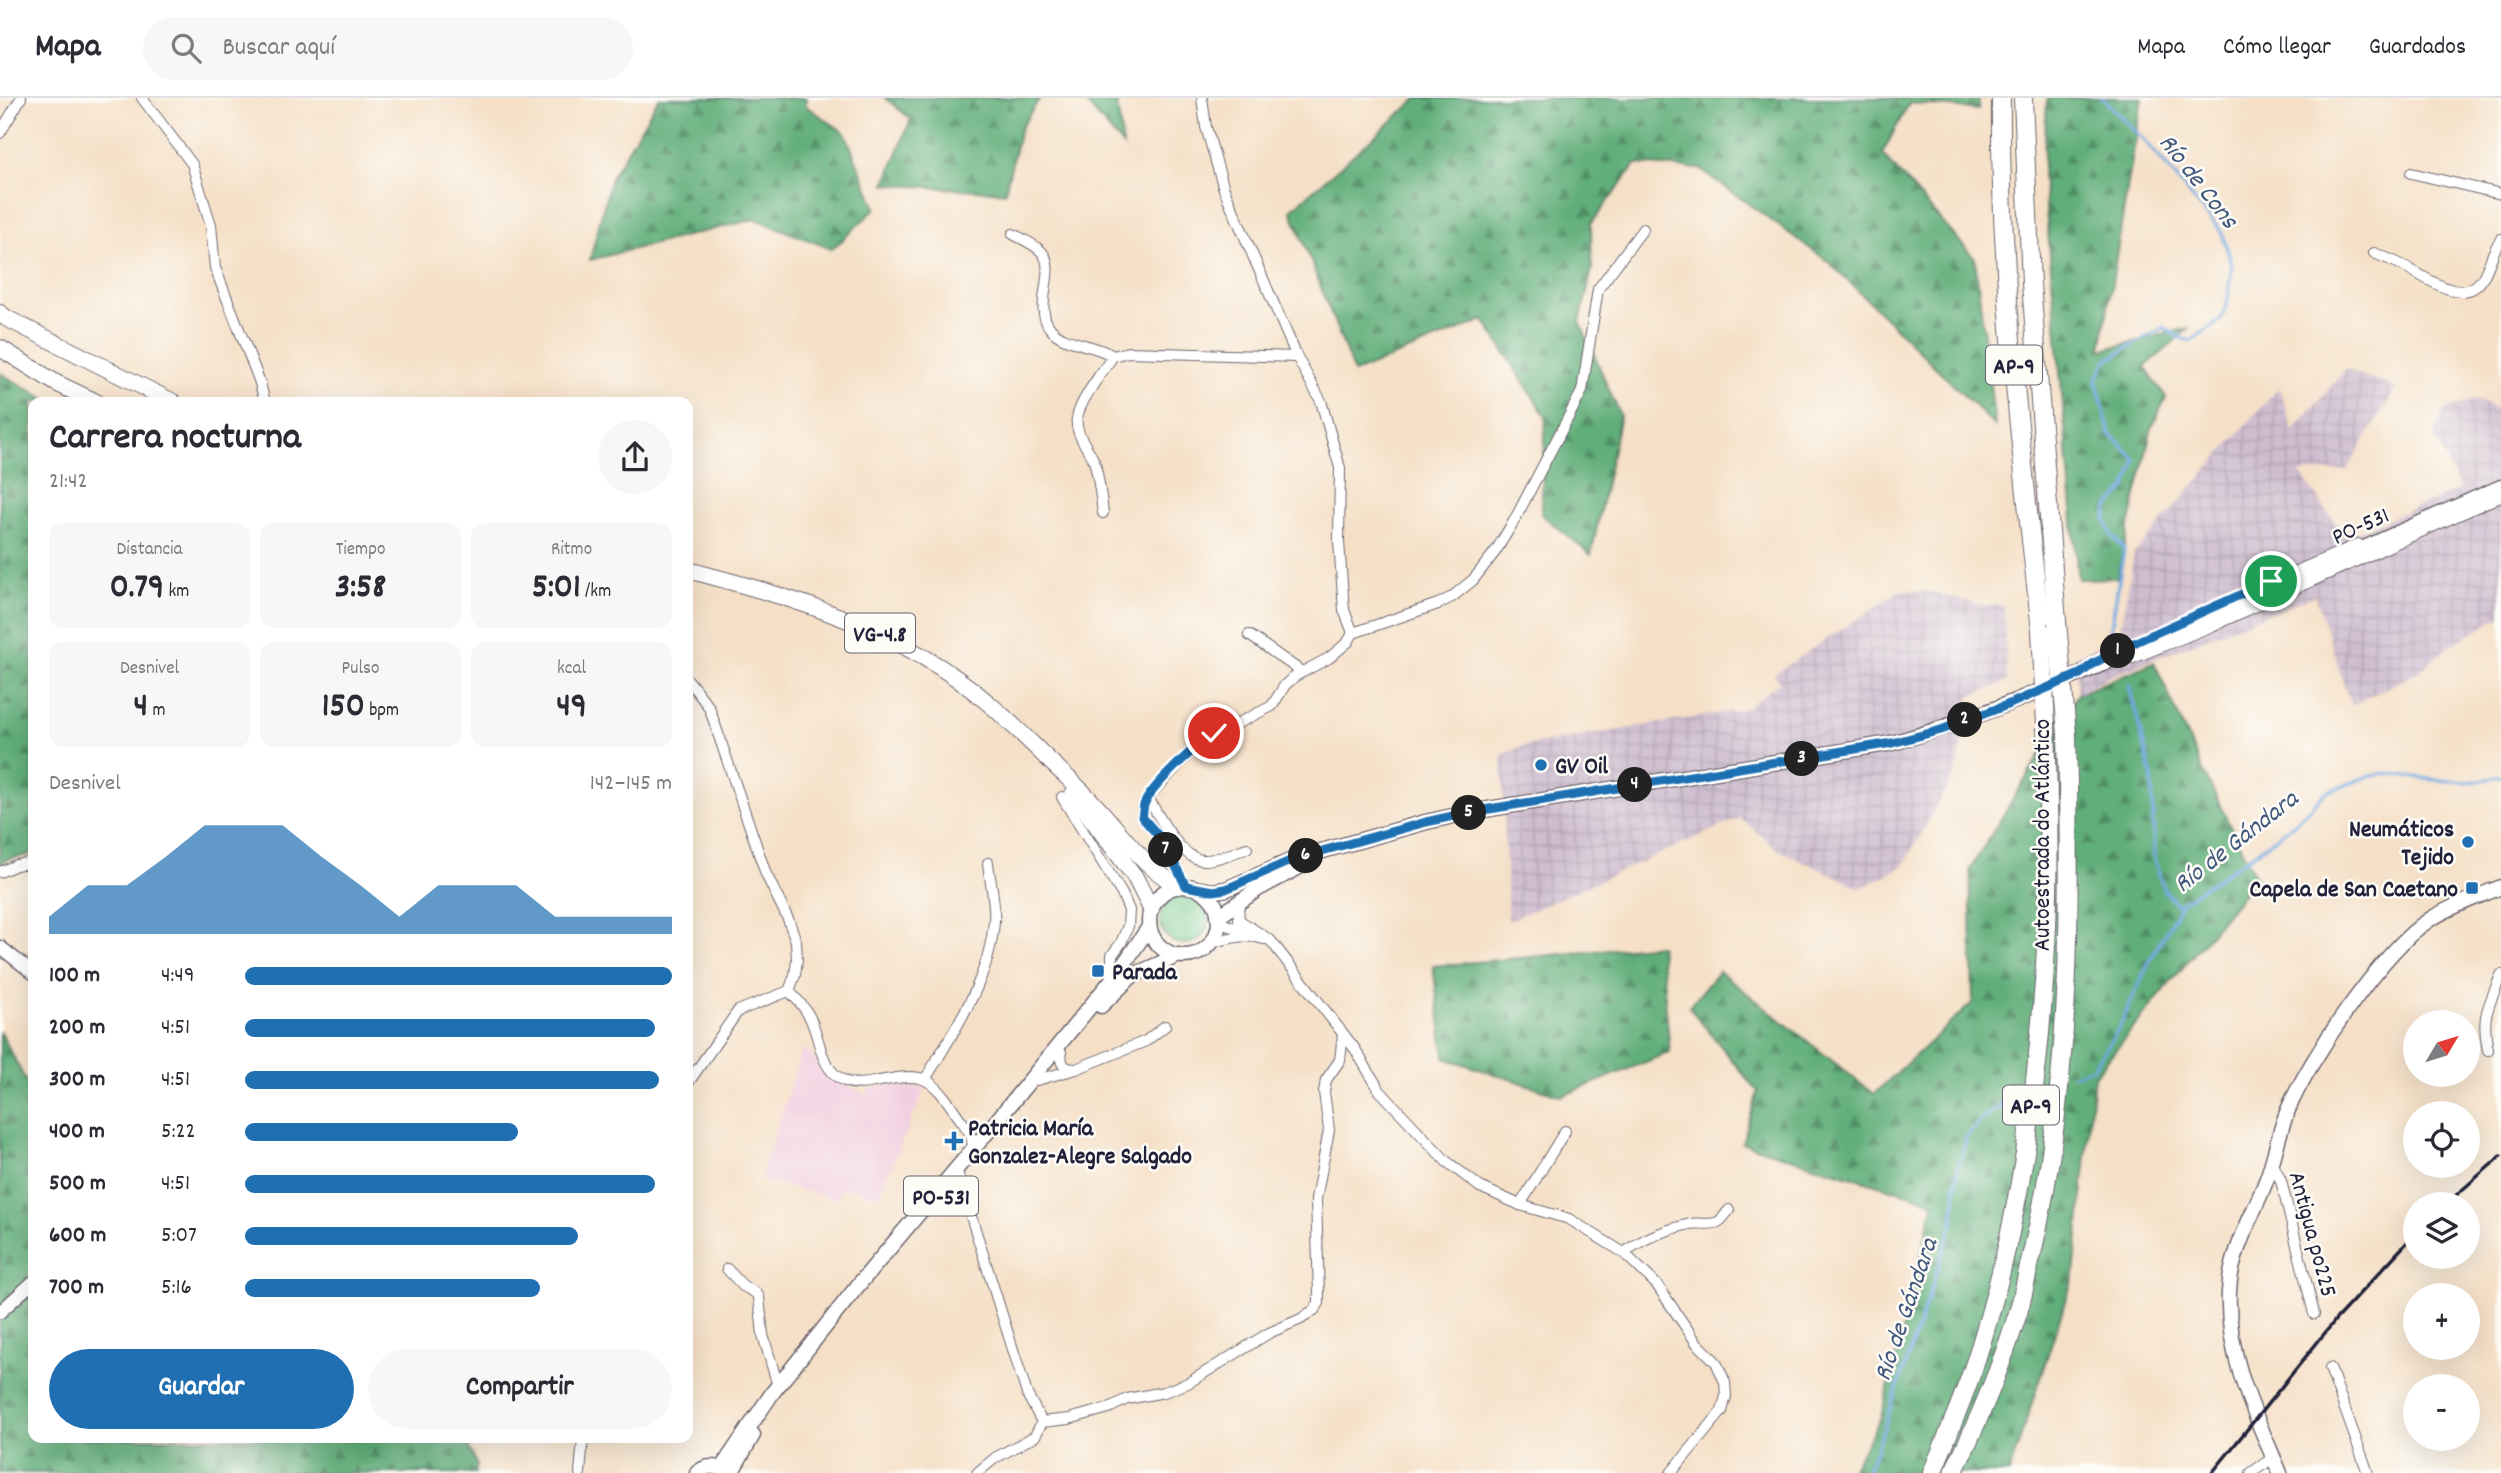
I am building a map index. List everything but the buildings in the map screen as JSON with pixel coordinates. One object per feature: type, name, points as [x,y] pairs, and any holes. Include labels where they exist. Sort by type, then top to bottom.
[{"type":"highway","name":"Autoestrada do Atlántico","points":[[1932,1473],[1972,1370],[2012,1217],[2027,1132],[2040,1027],[2047,927],[2049,840],[2041,631],[2010,327],[2000,152],[2001,98]]},
{"type":"highway","name":"Autoestrada do Atlántico","points":[[1954,1473],[1981,1418],[2017,1315],[2042,1210],[2059,1103],[2065,1016],[2070,857],[2067,734],[2031,283],[2023,98]]},
{"type":"highway","points":[[0,313],[163,397]]},
{"type":"highway","points":[[0,348],[56,383],[85,397]]},
{"type":"highway","name":"VG-4.8","points":[[693,571],[815,607],[873,630],[946,671],[986,701],[1094,803],[1153,869],[1187,887]]},
{"type":"highway","name":"VG-4.8","points":[[1041,753],[1135,877],[1151,909]]},
{"type":"main road","name":"PO-531","points":[[1338,847],[1471,812],[1892,743],[1941,730],[2090,669],[2501,487]]},
{"type":"main road","points":[[1151,909],[1164,892],[1187,887],[1213,891],[1226,889],[1297,858],[1338,847]]},
{"type":"main road","points":[[1218,920],[1238,902],[1338,847]]},
{"type":"main road","points":[[1187,887],[1211,900],[1218,920],[1210,943]]},
{"type":"main road","points":[[2280,1473],[2235,1359],[2229,1291],[2234,1257],[2273,1164],[2282,1124],[2300,1085],[2347,1013],[2404,941],[2429,920],[2501,887]]},
{"type":"main road","name":"PO-531","points":[[723,1470],[732,1444],[749,1426],[860,1283],[971,1152],[977,1135],[1136,949],[1149,927],[1151,909]]},
{"type":"main road","points":[[1149,927],[1157,943],[1170,953],[1179,955]]},
{"type":"main road","name":"PO-531","points":[[723,1470],[781,1393],[957,1184],[1038,1080],[1104,1003],[1132,976],[1179,955],[1196,953],[1210,943]]},
{"type":"main road","points":[[697,1473],[705,1467],[723,1470]]},
{"type":"street","points":[[0,133],[21,98]]},
{"type":"street","points":[[142,98],[192,164],[211,225],[215,268],[264,397]]},
{"type":"street","points":[[1202,98],[1206,127],[1224,189],[1297,358],[1321,401],[1340,468],[1339,542],[1344,610],[1353,633]]},
{"type":"street","points":[[2411,173],[2501,194]]},
{"type":"street","points":[[1187,887],[1166,852],[1162,840],[1142,817],[1148,798],[1199,743],[1272,706],[1285,685],[1301,672],[1329,658],[1348,642],[1353,633],[1438,604],[1474,580],[1514,521],[1582,391],[1598,289],[1643,229]]},
{"type":"street","points":[[1013,234],[1039,249],[1047,258],[1045,320],[1051,331],[1113,356]]},
{"type":"street","points":[[2374,253],[2402,264],[2450,290],[2463,291],[2475,287],[2482,280],[2501,239]]},
{"type":"street","points":[[1103,513],[1094,461],[1080,435],[1077,419],[1091,388],[1113,356],[1128,352],[1297,358]]},
{"type":"street","name":"PO-531","points":[[2090,669],[2284,575],[2389,532],[2501,481]]},
{"type":"street","name":"PO-531","points":[[2090,669],[2212,626],[2501,496]]},
{"type":"street","points":[[1249,635],[1301,672]]},
{"type":"street","points":[[693,686],[709,707],[766,874],[796,941],[797,960],[789,990]]},
{"type":"street","points":[[1062,797],[1122,894],[1129,910],[1128,926],[1112,955],[1112,980]]},
{"type":"street","points":[[1148,798],[1176,841],[1191,858],[1205,860],[1247,848]]},
{"type":"street","points":[[1153,869],[1160,867],[1166,858],[1166,852]]},
{"type":"street","points":[[0,872],[28,863]]},
{"type":"street","points":[[926,1078],[974,997],[981,978],[994,925],[988,863]]},
{"type":"street","points":[[1238,902],[1239,920],[1271,941],[1343,1034],[1380,1091],[1446,1161],[1479,1187],[1520,1205],[1569,1219],[1625,1253],[1663,1294],[1688,1333],[1716,1362],[1725,1382],[1726,1396],[1722,1410],[1671,1473]]},
{"type":"street","points":[[1218,920],[1241,930],[1250,928]]},
{"type":"street","points":[[1210,943],[1245,936],[1271,941]]},
{"type":"street","points":[[0,947],[28,969]]},
{"type":"street","points":[[2488,1051],[2483,1026],[2501,975]]},
{"type":"street","points":[[789,990],[810,1017],[824,1061],[844,1081],[864,1084],[912,1076],[926,1078],[941,1091],[977,1135]]},
{"type":"street","points":[[693,1076],[738,1011],[789,990]]},
{"type":"street","points":[[1038,1080],[1076,1069],[1146,1041],[1165,1026]]},
{"type":"street","points":[[1042,1422],[1069,1419],[1109,1408],[1127,1399],[1164,1392],[1188,1383],[1242,1348],[1314,1310],[1319,1303],[1316,1199],[1329,1130],[1324,1092],[1326,1080],[1340,1060],[1343,1034]]},
{"type":"street","points":[[1061,1052],[1062,1063],[1067,1068],[1076,1069]]},
{"type":"street","points":[[1520,1205],[1565,1131]]},
{"type":"street","name":"Antigua po225","points":[[2273,1164],[2281,1181],[2314,1314]]},
{"type":"street","points":[[957,1184],[1027,1394],[1042,1422]]},
{"type":"street","points":[[1625,1253],[1650,1238],[1690,1224],[1714,1224],[1729,1210]]},
{"type":"street","points":[[727,1269],[743,1286],[759,1297],[763,1335],[778,1386]]},
{"type":"street","points":[[0,1312],[28,1287]]},
{"type":"street","points":[[2330,1368],[2368,1473]]},
{"type":"street","points":[[977,1473],[995,1458],[1035,1436],[1042,1422]]},
{"type":"street","points":[[580,1473],[583,1443]]},
{"type":"street","points":[[2251,1473],[2273,1458]]},
{"type":"shaded area","points":[[2346,369],[2396,388],[2347,470],[2300,473],[2345,537],[2460,489],[2434,436],[2443,411],[2474,399],[2501,410],[2501,616],[2448,647],[2418,672],[2351,706],[2315,595],[2105,678],[2078,694],[2075,656],[2119,636],[2134,554],[2279,387],[2293,431]]},
{"type":"shaded area","points":[[1901,590],[1931,592],[1978,604],[2004,606],[2007,682],[1970,696],[1957,770],[1902,867],[1861,888],[1777,849],[1740,818],[1508,921],[1502,755],[1523,746],[1745,709],[1780,682],[1774,674]]},
{"type":"shaded area","points":[[803,1047],[832,1077],[866,1095],[869,1089],[890,1084],[925,1088],[878,1197],[842,1186],[838,1199],[760,1180]]},
{"type":"green space","points":[[659,98],[806,98],[806,106],[845,133],[876,208],[832,249],[755,219],[590,260],[611,178]]},
{"type":"green space","points":[[885,98],[1040,98],[1020,129],[1005,192],[885,184],[911,119]]},
{"type":"green space","points":[[1082,98],[1116,98],[1123,146]]},
{"type":"green space","points":[[1418,98],[1979,98],[1978,110],[1909,103],[1882,154],[1975,259],[1995,426],[1829,262],[1700,169],[1636,164],[1591,224],[1592,269],[1580,322],[1620,415],[1591,555],[1541,514],[1546,417],[1484,320],[1354,373],[1291,210]]},
{"type":"green space","points":[[2047,98],[2142,98],[2101,350],[2189,328],[2145,367],[2166,397],[2152,427],[2117,578],[2078,579],[2043,175]]},
{"type":"green space","points":[[0,373],[42,397],[28,397],[28,855],[5,860],[0,865]]},
{"type":"green space","points":[[2154,662],[2203,771],[2256,878],[2094,1076],[2074,1275],[2009,1473],[1850,1473],[1881,1417],[1934,1202],[1742,1143],[1758,1092],[1689,1007],[1719,971],[1874,1094],[1973,1002],[1970,869],[2078,694]]},
{"type":"green space","points":[[1184,896],[1193,897],[1201,903],[1207,911],[1207,929],[1201,937],[1193,943],[1184,944],[1175,943],[1167,937],[1161,929],[1160,920],[1161,911],[1167,903],[1175,897]]},
{"type":"green space","points":[[1660,945],[1670,1052],[1562,1096],[1445,1058],[1433,966]]},
{"type":"green space","points":[[0,1031],[28,1085],[28,1443],[467,1443],[477,1466],[475,1473],[0,1473]]},
{"type":"waterway","name":"Río de Cons","points":[[2102,98],[2147,143],[2222,233],[2232,264],[2228,298],[2221,320],[2191,341],[2178,337],[2164,327],[2107,360],[2096,380],[2110,434],[2136,460],[2126,488],[2108,507],[2106,520],[2112,536],[2124,549],[2109,640]]},
{"type":"waterway","name":"Río de Cons","points":[[2129,685],[2152,778],[2154,859],[2164,890],[2179,907]]},
{"type":"waterway","name":"Río de Gándara","points":[[2073,1075],[2093,1067],[2118,1030],[2148,964],[2183,901],[2295,823],[2325,793],[2385,773],[2469,782],[2501,777]]},
{"type":"waterway","name":"Río de Gándara","points":[[1865,1473],[1876,1451],[1953,1223],[1957,1173],[1966,1138],[1979,1122],[2009,1099],[2019,1095]]},
{"type":"railway","points":[[2460,1192],[2501,1156]]},
{"type":"railway","points":[[2212,1473],[2337,1318],[2403,1247]]},
{"type":"place","name":"GV Oil","points":[[1541,765]]},
{"type":"place","name":"Neumáticos Tejido","points":[[2468,842]]},
{"type":"place","name":"Capela de San Caetano","points":[[2472,888]]},
{"type":"place","name":"Parada","points":[[1098,971]]},
{"type":"place","name":"Patricia María Gonzalez-Alegre Salgado","points":[[954,1141]]},
{"type":"route","points":[[1214,733],[1199,743],[1152,793],[1144,804],[1142,817],[1162,840],[1186,886],[1213,891],[1235,886],[1297,858],[1379,834],[1471,812],[1892,743],[1941,730],[2080,674],[2094,663],[2138,641],[2271,581]]}]
